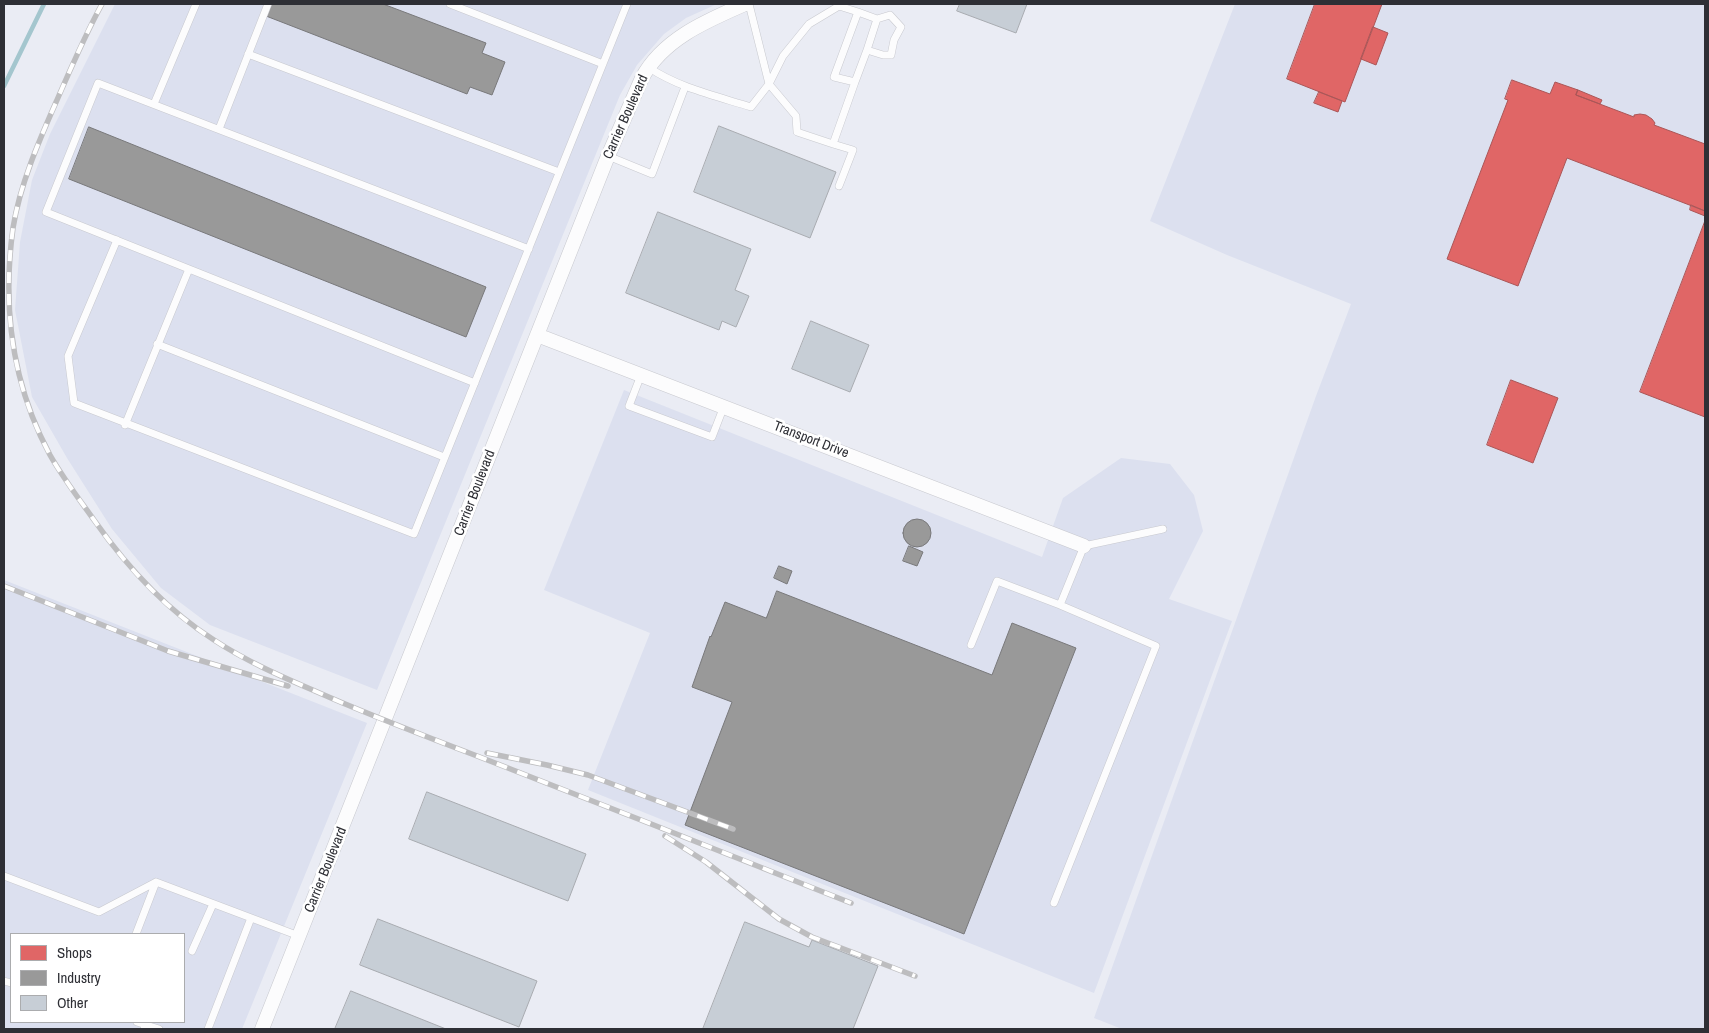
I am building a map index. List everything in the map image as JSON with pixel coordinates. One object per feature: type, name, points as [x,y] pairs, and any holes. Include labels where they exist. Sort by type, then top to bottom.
[{"type":"street","name":"Carrier Boulevard","points":[[262,1029],[623,120],[648,67],[671,44],[704,22],[745,4]]},
{"type":"street","name":"Transport Drive","points":[[537,335],[1084,546]]},
{"type":"lane","points":[[154,104],[196,4]]},
{"type":"lane","points":[[219,129],[268,4]]},
{"type":"lane","points":[[450,4],[603,64]]},
{"type":"lane","points":[[117,240],[68,356],[74,404],[414,534],[627,4]]},
{"type":"lane","points":[[749,4],[768,84],[796,116],[797,132],[853,150],[838,186]]},
{"type":"lane","points":[[648,67],[666,79],[685,87],[751,107],[768,84],[783,56],[809,24],[839,6],[877,19],[890,15],[901,27],[894,40],[891,55],[883,55],[867,50]]},
{"type":"lane","points":[[855,82],[834,76],[858,12]]},
{"type":"lane","points":[[834,144],[877,19]]},
{"type":"lane","points":[[248,54],[559,172]]},
{"type":"lane","points":[[475,383],[46,212],[98,83],[529,249]]},
{"type":"lane","points":[[608,156],[652,174],[685,87]]},
{"type":"lane","points":[[125,424],[189,269]]},
{"type":"lane","points":[[157,344],[444,457]]},
{"type":"lane","points":[[642,374],[629,406],[712,438],[724,406]]},
{"type":"lane","points":[[1060,606],[1084,546],[1163,529]]},
{"type":"lane","points":[[971,645],[997,581],[1156,646],[1054,903]]},
{"type":"lane","points":[[4,876],[99,912],[156,882],[299,936]]},
{"type":"lane","points":[[136,933],[156,882]]},
{"type":"lane","points":[[192,951],[213,904]]},
{"type":"lane","points":[[208,1029],[251,918]]},
{"type":"lane","points":[[145,1025],[159,1029]]},
{"type":"shaded area","points":[[115,4],[717,4],[686,18],[664,34],[637,65],[620,95],[377,690],[210,625],[161,588],[112,529],[67,458],[32,397],[15,310],[20,242],[32,180],[50,134]]},
{"type":"shaded area","points":[[1235,4],[1705,5],[1705,1029],[1122,1029],[1094,1018],[1316,396],[1351,304],[1227,255],[1150,221]]},
{"type":"shaded area","points":[[624,390],[1042,557],[1063,498],[1121,458],[1170,464],[1194,495],[1203,531],[1169,599],[1232,621],[1094,993],[588,790],[650,633],[544,590]]},
{"type":"shaded area","points":[[4,580],[367,723],[242,1029],[4,1029]]},
{"type":"building: Shops","points":[[1315,4],[1382,4],[1345,102],[1287,79]]},
{"type":"building: Shops","points":[[1373,27],[1388,33],[1376,65],[1361,59]]},
{"type":"building: Shops","points":[[1512,80],[1550,94],[1555,82],[1578,90],[1576,95],[1634,117],[1634,115],[1640,114],[1646,115],[1652,119],[1655,123],[1654,125],[1705,144],[1705,211],[1567,158],[1518,286],[1447,259],[1508,100],[1505,99]]},
{"type":"building: Shops","points":[[1578,90],[1602,100],[1600,104],[1576,95]]},
{"type":"building: Shops","points":[[1319,92],[1342,101],[1338,112],[1314,103]]},
{"type":"building: Shops","points":[[1691,205],[1705,211],[1705,216],[1690,210]]},
{"type":"building: Shops","points":[[1705,221],[1705,417],[1640,392]]},
{"type":"building: Shops","points":[[1511,380],[1558,398],[1533,463],[1487,445]]},
{"type":"building: Industry","points":[[271,4],[383,4],[486,43],[482,53],[505,62],[492,95],[470,87],[467,94],[266,16]]},
{"type":"building: Industry","points":[[89,127],[486,287],[466,337],[69,179]]},
{"type":"building: Industry","points":[[917,519],[927,523],[931,533],[927,543],[917,547],[907,543],[903,533],[907,523]]},
{"type":"building: Industry","points":[[909,546],[923,552],[917,566],[903,561]]},
{"type":"building: Industry","points":[[779,566],[792,571],[787,584],[774,578]]},
{"type":"building: Industry","points":[[777,591],[992,675],[1012,623],[1076,648],[964,934],[685,825],[732,702],[692,687],[710,636],[725,602],[766,618]]},
{"type":"building: Other","points":[[960,4],[1027,4],[1016,33],[957,11]]},
{"type":"building: Other","points":[[719,126],[836,172],[810,238],[694,192]]},
{"type":"building: Other","points":[[658,212],[751,249],[735,290],[749,296],[736,327],[722,321],[719,330],[626,293]]},
{"type":"building: Other","points":[[811,321],[869,345],[850,392],[792,369]]},
{"type":"building: Other","points":[[427,792],[586,854],[568,901],[409,839]]},
{"type":"building: Other","points":[[378,919],[537,981],[519,1027],[360,965]]},
{"type":"building: Other","points":[[745,922],[809,947],[812,940],[878,966],[853,1029],[703,1029]]},
{"type":"building: Other","points":[[351,991],[446,1029],[335,1029]]},
{"type":"waterway","points":[[4,86],[44,4]]},
{"type":"railway","points":[[102,4],[68,76],[25,179],[13,228],[9,287],[13,345],[27,401],[37,428],[60,472],[120,554],[148,586],[179,615],[214,640],[263,668],[389,722],[851,903]]},
{"type":"railway","points":[[4,586],[168,651],[288,686]]},
{"type":"railway","points":[[487,753],[588,775],[733,829]]},
{"type":"railway","points":[[665,836],[706,862],[779,919],[812,937],[915,976]]}]
